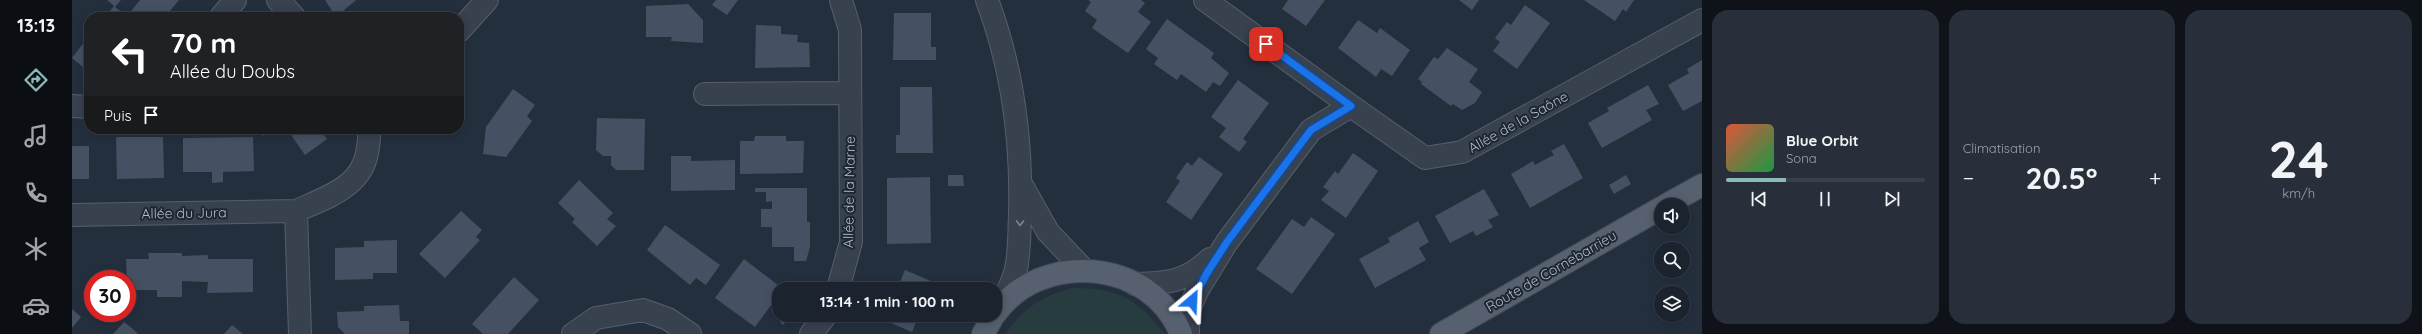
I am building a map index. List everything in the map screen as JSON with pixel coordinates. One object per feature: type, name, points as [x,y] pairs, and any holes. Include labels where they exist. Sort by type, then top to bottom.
[{"type":"main road","points":[[1679,198],[1702,185]]},
{"type":"main road","name":"Route de Cornebarrieu","points":[[1441,334],[1654,212]]},
{"type":"main road","points":[[1002,306],[1018,290],[1038,279],[1060,272],[1084,270],[1111,274],[1136,284],[1153,296],[1168,312],[1181,334]]},
{"type":"main road","points":[[983,334],[990,322]]},
{"type":"street","points":[[225,12],[235,0]]},
{"type":"street","points":[[278,0],[289,12]]},
{"type":"street","points":[[464,25],[487,0]]},
{"type":"street","name":"Allée de la Marne","points":[[840,282],[850,242],[850,30],[841,0]]},
{"type":"street","points":[[987,0],[998,29],[1013,92],[1021,184],[1019,243],[1015,272],[1002,299]]},
{"type":"street","name":"Allée de la Saône","points":[[1205,0],[1425,158],[1462,152],[1702,20]]},
{"type":"street","points":[[705,94],[850,93]]},
{"type":"street","points":[[72,106],[84,107]]},
{"type":"street","points":[[1188,334],[1188,312],[1197,291],[1227,242],[1311,130],[1351,106]]},
{"type":"street","points":[[300,334],[296,211],[345,189],[361,172],[367,157],[370,134]]},
{"type":"street","points":[[1021,184],[1048,232],[1084,270]]},
{"type":"street","name":"Allée du Jura","points":[[72,215],[296,211]]},
{"type":"street","points":[[1136,284],[1164,283],[1189,276],[1227,242]]},
{"type":"street","points":[[573,334],[596,318],[643,310],[668,319],[690,334]]},
{"type":"street","points":[[811,334],[820,322]]},
{"type":"green space","points":[[1071,288],[1101,290],[1124,297],[1145,311],[1165,334],[1005,334],[1026,310],[1041,300]]},
{"type":"building","points":[[107,0],[121,0],[115,7],[122,12],[109,12],[114,6]]},
{"type":"building","points":[[140,0],[179,0],[169,12],[130,12]]},
{"type":"building","points":[[325,0],[356,0],[342,12],[333,12]]},
{"type":"building","points":[[716,0],[738,0],[727,15],[712,5]]},
{"type":"building","points":[[1088,0],[1141,0],[1145,3],[1138,12],[1151,22],[1128,53],[1092,28],[1097,20],[1085,11],[1091,2]]},
{"type":"building","points":[[1288,0],[1325,0],[1306,26],[1282,9]]},
{"type":"building","points":[[1459,0],[1479,0],[1472,10]]},
{"type":"building","points":[[1584,0],[1634,0],[1626,12],[1623,9],[1615,21]]},
{"type":"building","points":[[688,4],[703,20],[703,43],[671,41],[672,37],[646,37],[646,6]]},
{"type":"building","points":[[1525,5],[1550,23],[1517,69],[1493,51],[1500,42],[1495,38],[1507,22],[1511,25]]},
{"type":"building","points":[[894,13],[931,13],[931,47],[936,47],[936,60],[893,60]]},
{"type":"building","points":[[1167,19],[1214,53],[1211,58],[1229,73],[1220,86],[1213,82],[1206,92],[1181,74],[1177,80],[1154,64],[1158,58],[1146,49]]},
{"type":"building","points":[[1358,20],[1377,33],[1380,28],[1410,50],[1392,76],[1381,69],[1376,77],[1338,48]]},
{"type":"building","points":[[756,25],[781,26],[781,34],[798,35],[797,42],[809,43],[810,67],[755,68]]},
{"type":"building","points":[[84,42],[84,68],[72,58]]},
{"type":"building","points":[[1447,48],[1478,69],[1469,82],[1482,92],[1475,103],[1462,110],[1453,104],[1451,106],[1421,84],[1422,82],[1418,79],[1434,57],[1438,59]]},
{"type":"building","points":[[1702,60],[1702,101],[1683,111],[1668,85],[1689,73],[1687,69]]},
{"type":"building","points":[[1238,80],[1269,103],[1243,139],[1247,142],[1239,152],[1219,137],[1226,128],[1211,117]]},
{"type":"building","points":[[1648,85],[1659,104],[1646,110],[1652,120],[1602,148],[1588,123],[1609,111],[1607,108]]},
{"type":"building","points":[[900,87],[932,87],[933,153],[896,153],[896,135],[900,135]]},
{"type":"building","points":[[513,89],[535,105],[527,116],[532,121],[506,157],[483,154],[486,127]]},
{"type":"building","points":[[597,118],[645,119],[644,170],[616,170],[611,165],[611,156],[603,156],[596,150]]},
{"type":"building","points":[[290,134],[324,134],[327,139],[305,155]]},
{"type":"building","points":[[755,136],[786,136],[786,141],[804,141],[803,173],[740,174],[740,141],[754,141]]},
{"type":"building","points":[[116,137],[163,137],[164,178],[117,179]]},
{"type":"building","points":[[253,137],[254,171],[223,172],[223,182],[212,183],[212,172],[183,172],[183,138]]},
{"type":"building","points":[[1564,144],[1583,178],[1530,208],[1511,174],[1533,161],[1535,165],[1554,155],[1551,151]]},
{"type":"building","points":[[72,146],[89,146],[89,179],[72,179]]},
{"type":"building","points":[[1353,153],[1378,171],[1346,218],[1321,200],[1329,191],[1323,187],[1335,171],[1338,174]]},
{"type":"building","points":[[671,156],[691,156],[691,161],[735,160],[735,190],[671,191]]},
{"type":"building","points":[[1199,157],[1223,174],[1191,220],[1166,202],[1180,181],[1176,178],[1187,162],[1192,166]]},
{"type":"building","points":[[948,175],[963,175],[964,186],[948,186]]},
{"type":"building","points":[[1626,175],[1631,184],[1614,194],[1609,185]]},
{"type":"building","points":[[930,177],[931,243],[887,244],[887,178]]},
{"type":"building","points":[[579,180],[613,213],[607,219],[616,226],[597,246],[572,222],[575,219],[558,203]]},
{"type":"building","points":[[755,188],[807,188],[807,222],[810,222],[810,247],[806,261],[794,261],[794,247],[772,247],[772,227],[761,227],[761,209],[772,209],[772,201],[766,202],[766,192],[755,192]]},
{"type":"building","points":[[1484,189],[1499,215],[1488,220],[1493,227],[1476,236],[1473,231],[1450,243],[1435,216]]},
{"type":"building","points":[[461,211],[482,230],[476,237],[480,240],[445,278],[419,254]]},
{"type":"building","points":[[1311,217],[1335,234],[1292,294],[1256,269],[1292,219],[1304,227]]},
{"type":"building","points":[[1418,221],[1429,242],[1419,248],[1426,260],[1375,288],[1359,259],[1390,242],[1388,238]]},
{"type":"building","points":[[665,225],[720,265],[706,285],[696,278],[690,285],[647,250]]},
{"type":"building","points":[[397,240],[397,273],[373,273],[373,279],[335,280],[335,248],[364,247],[364,241]]},
{"type":"building","points":[[148,253],[182,253],[182,256],[208,255],[208,259],[253,259],[253,292],[207,293],[208,282],[182,281],[182,297],[157,297],[157,290],[136,290],[136,270],[126,270],[126,259],[149,259]]},
{"type":"building","points":[[744,259],[774,282],[772,282],[772,304],[755,327],[715,298]]},
{"type":"building","points":[[905,270],[933,282],[900,282]]},
{"type":"building","points":[[514,277],[539,300],[508,334],[483,334],[472,324]]},
{"type":"building","points":[[399,305],[400,321],[409,321],[409,334],[345,334],[338,327],[337,312],[364,311],[364,306]]},
{"type":"building","points":[[72,309],[81,317],[72,328]]},
{"type":"building","points":[[124,322],[138,334],[113,334]]},
{"type":"building","points":[[889,322],[916,322],[912,332]]},
{"type":"building","points":[[232,325],[243,334],[224,334]]},
{"type":"route","points":[[1192,301],[1207,273],[1227,242],[1311,130],[1351,106],[1266,44]]}]
